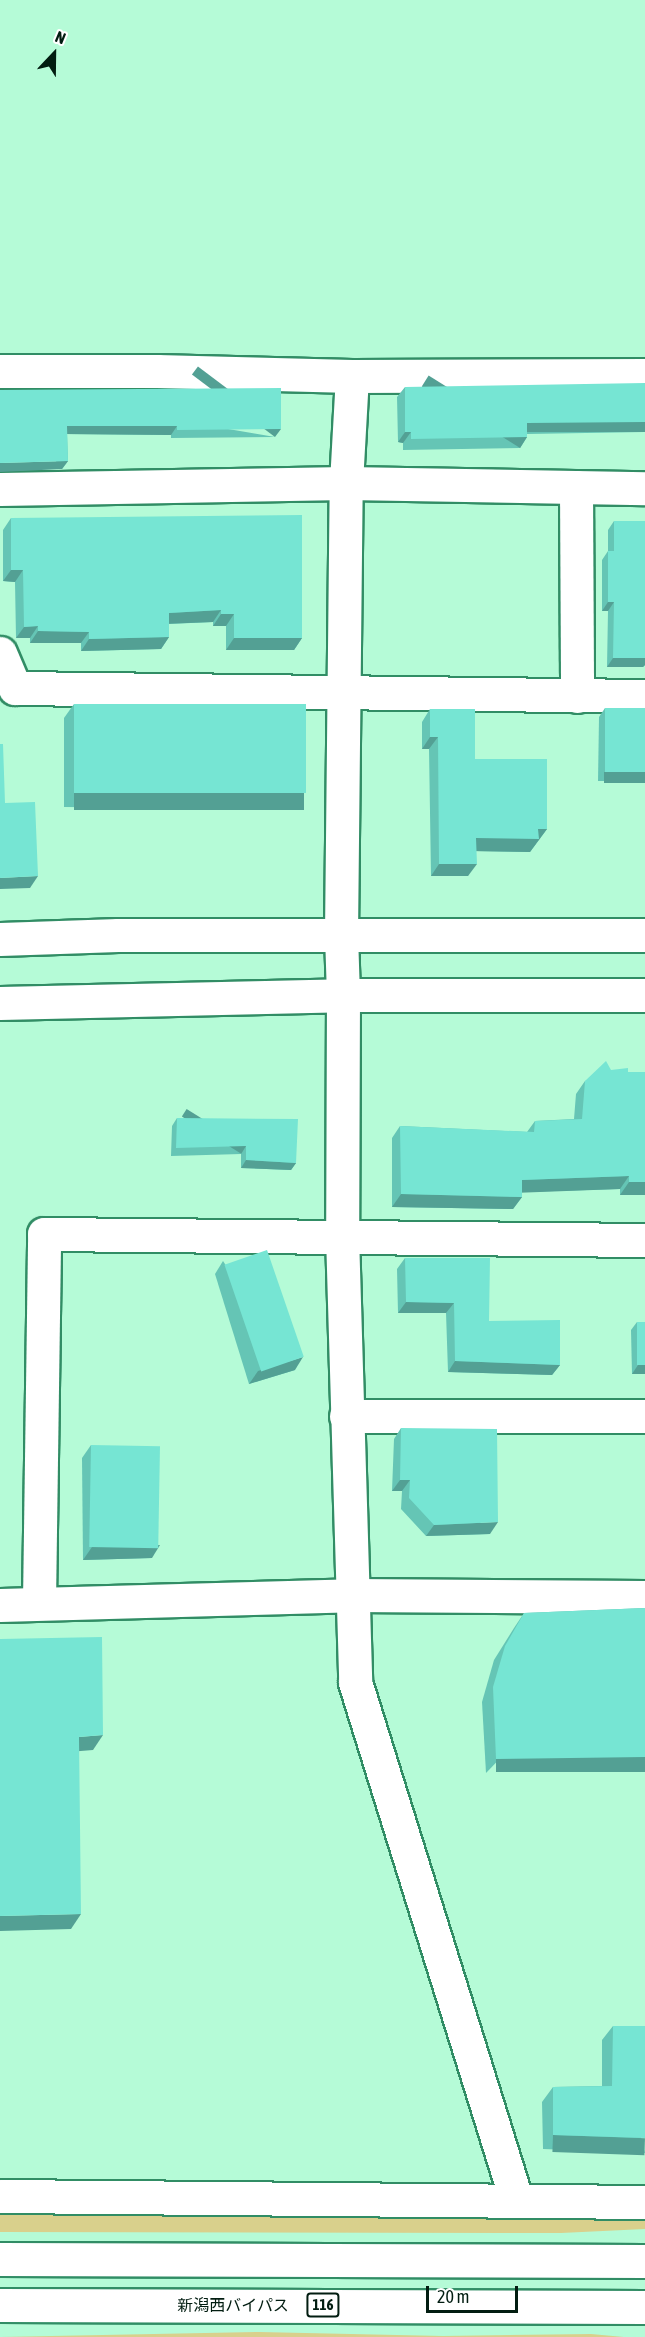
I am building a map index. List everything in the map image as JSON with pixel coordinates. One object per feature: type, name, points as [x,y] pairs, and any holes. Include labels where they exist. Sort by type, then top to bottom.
[{"type":"main road","points":[[0,371],[157,371],[352,376],[645,375]]},
{"type":"main road","points":[[352,376],[346,483],[341,935],[345,1416],[355,1682],[516,2199]]},
{"type":"main road","points":[[0,489],[346,483],[645,488]]},
{"type":"main road","points":[[576,487],[577,696]]},
{"type":"main road","points":[[0,653],[15,688],[645,696]]},
{"type":"main road","points":[[0,939],[118,935],[645,935]]},
{"type":"main road","points":[[0,1003],[343,995],[645,995]]},
{"type":"main road","points":[[39,1603],[44,1234],[342,1235],[645,1240]]},
{"type":"main road","points":[[345,1416],[645,1416]]},
{"type":"main road","points":[[0,1605],[352,1594],[645,1597]]},
{"type":"main road","points":[[0,2196],[645,2202]]},
{"type":"main road","points":[[0,2259],[645,2261]]},
{"type":"main road","name":"新潟西バイパス","points":[[0,2305],[645,2307]]},
{"type":"shaded area","points":[[645,2213],[645,2229],[561,2233],[0,2232],[0,2214]]},
{"type":"shaded area","points":[[259,2332],[443,2336],[591,2334],[624,2337],[0,2337]]},
{"type":"building","points":[[645,383],[645,422],[527,423],[527,437],[411,439],[411,432],[405,432],[405,387]]},
{"type":"building","points":[[281,388],[281,429],[177,430],[177,426],[67,426],[68,461],[0,463],[0,390]]},
{"type":"building","points":[[302,515],[302,638],[234,638],[234,614],[221,614],[221,610],[169,613],[169,637],[89,639],[89,632],[38,631],[38,626],[24,627],[23,570],[11,570],[11,518]]},
{"type":"building","points":[[614,521],[645,521],[645,658],[613,658],[614,602],[608,602],[608,551],[614,551]]},
{"type":"building","points":[[74,704],[306,704],[306,793],[74,793]]},
{"type":"building","points":[[605,708],[645,708],[645,772],[605,772]]},
{"type":"building","points":[[430,709],[475,709],[475,759],[547,759],[547,829],[538,829],[539,839],[476,838],[477,864],[439,864],[438,737],[430,737]]},
{"type":"building","points":[[0,744],[3,744],[5,803],[35,802],[38,876],[0,878]]},
{"type":"building","points":[[606,1061],[611,1070],[628,1068],[628,1072],[645,1072],[645,1182],[629,1182],[629,1176],[522,1180],[522,1197],[401,1194],[400,1126],[534,1132],[535,1121],[582,1119],[585,1081]]},
{"type":"building","points":[[177,1118],[298,1119],[296,1163],[246,1160],[246,1146],[176,1148]]},
{"type":"building","points":[[267,1250],[304,1357],[261,1371],[224,1265]]},
{"type":"building","points":[[405,1258],[490,1258],[489,1321],[560,1320],[560,1365],[455,1361],[454,1303],[406,1302]]},
{"type":"building","points":[[637,1322],[645,1322],[645,1365],[637,1365]]},
{"type":"building","points":[[401,1428],[497,1429],[498,1522],[434,1525],[409,1498],[410,1480],[400,1480]]},
{"type":"building","points":[[91,1445],[160,1446],[158,1548],[89,1547]]},
{"type":"building","points":[[645,1608],[645,1757],[496,1759],[493,1687],[505,1646],[524,1613]]},
{"type":"building","points":[[102,1637],[103,1735],[79,1737],[81,1914],[0,1916],[0,1639]]},
{"type":"building","points":[[613,2026],[645,2026],[645,2138],[553,2135],[553,2087],[612,2086]]}]
